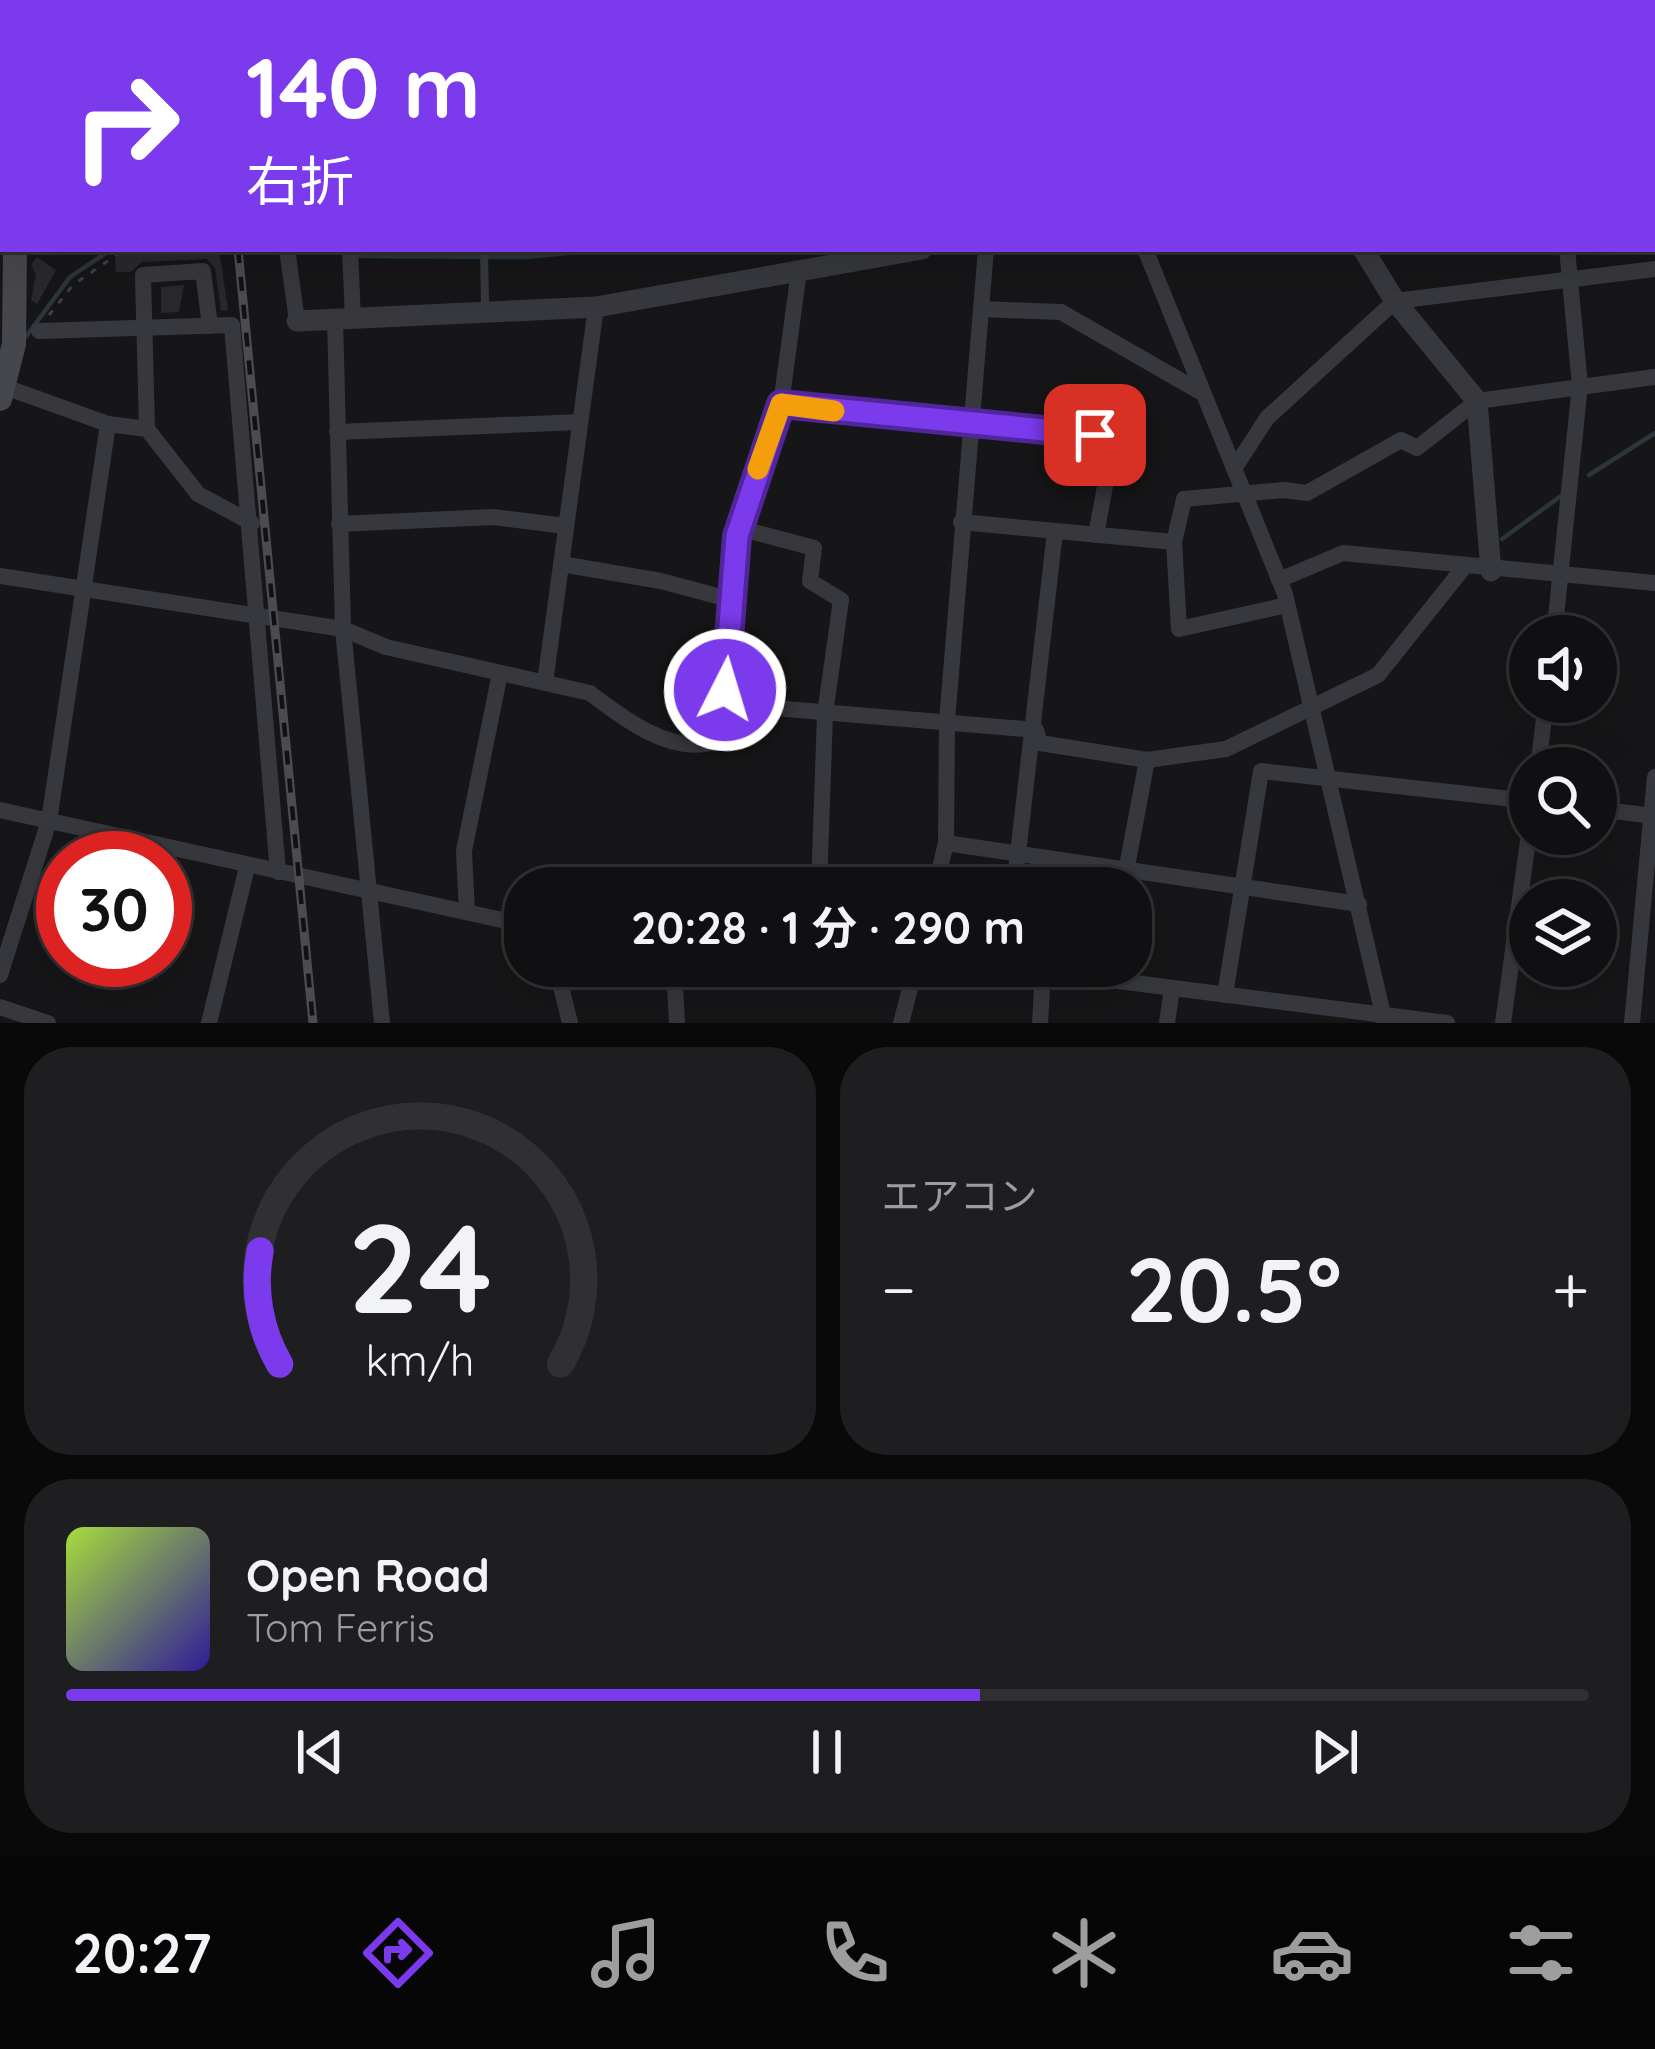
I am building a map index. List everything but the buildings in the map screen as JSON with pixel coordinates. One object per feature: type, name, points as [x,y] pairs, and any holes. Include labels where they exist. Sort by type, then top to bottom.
[{"type":"main road","points":[[3,393],[14,344],[15,252]]},
{"type":"street","points":[[287,252],[297,321],[596,307],[810,263],[898,252]]},
{"type":"street","points":[[350,252],[337,432],[339,524],[344,629],[382,1023]]},
{"type":"street","points":[[940,867],[946,843],[947,721],[961,522],[986,252]]},
{"type":"street","points":[[1146,252],[1280,580],[1386,1019]]},
{"type":"street","points":[[1365,252],[1396,301],[1477,401],[1491,571]]},
{"type":"street","points":[[1557,615],[1580,386],[1567,252]]},
{"type":"street","points":[[0,576],[344,629],[386,646],[590,693],[638,724],[692,747],[711,743],[726,704],[739,528],[781,404],[810,263]]},
{"type":"street","points":[[1234,469],[1267,418],[1396,301],[1655,268]]},
{"type":"street","points":[[210,326],[203,271],[143,275],[147,429],[198,494],[252,523]]},
{"type":"street","points":[[545,683],[596,307]]},
{"type":"street","points":[[981,309],[1061,312],[1204,394]]},
{"type":"street","points":[[40,331],[232,326],[278,872]]},
{"type":"street","points":[[1287,605],[1179,628],[1174,542],[1184,499],[1306,493],[1401,440],[1418,448],[1477,401],[1655,377]]},
{"type":"street","points":[[3,393],[108,424],[147,429]]},
{"type":"street","points":[[781,404],[1095,435],[1113,443],[1096,535]]},
{"type":"street","points":[[337,432],[580,422]]},
{"type":"street","points":[[0,976],[50,821],[108,424]]},
{"type":"street","points":[[339,524],[493,518],[566,526]]},
{"type":"street","points":[[961,522],[1174,542]]},
{"type":"street","points":[[739,528],[814,548],[810,581],[841,600],[825,714],[820,867]]},
{"type":"street","points":[[1018,867],[1055,532]]},
{"type":"street","points":[[1280,580],[1343,553],[1491,571],[1655,583]]},
{"type":"street","points":[[560,564],[661,581],[732,600]]},
{"type":"street","points":[[1036,730],[1040,743],[1147,760],[1226,749],[1378,675],[1466,566]]},
{"type":"street","points":[[466,912],[464,851],[500,673]]},
{"type":"street","points":[[726,704],[1036,730]]},
{"type":"street","points":[[946,843],[1126,867],[1147,760]]},
{"type":"street","points":[[1225,994],[1261,771],[1509,798]]},
{"type":"street","points":[[1632,1023],[1655,777]]},
{"type":"street","points":[[0,810],[504,920]]},
{"type":"street","points":[[1617,811],[1653,815]]},
{"type":"street","points":[[1503,1023],[1526,855]]},
{"type":"street","points":[[209,1023],[247,867]]},
{"type":"street","points":[[1152,871],[1359,904]]},
{"type":"street","points":[[1152,983],[1386,1019],[1447,1023]]},
{"type":"street","points":[[561,987],[570,1023]]},
{"type":"street","points":[[675,987],[677,1023]]},
{"type":"street","points":[[901,1023],[910,987]]},
{"type":"street","points":[[1040,1023],[1042,987]]},
{"type":"street","points":[[1167,1023],[1172,988]]},
{"type":"street","points":[[0,1007],[48,1023]]},
{"type":"lane","points":[[483,253],[486,314]]},
{"type":"path","points":[[40,331],[73,285],[120,252]]},
{"type":"waterway","points":[[25,338],[70,277],[108,252]]},
{"type":"waterway","points":[[360,256],[527,257],[576,252]]},
{"type":"waterway","points":[[1589,475],[1655,433]]},
{"type":"waterway","points":[[1502,539],[1565,493]]},
{"type":"railway","points":[[238,252],[313,1023]]},
{"type":"slow traffic","points":[[758,469],[781,404],[834,411]]},
{"type":"route","points":[[725,690],[737,536],[781,404],[1095,435]]}]
